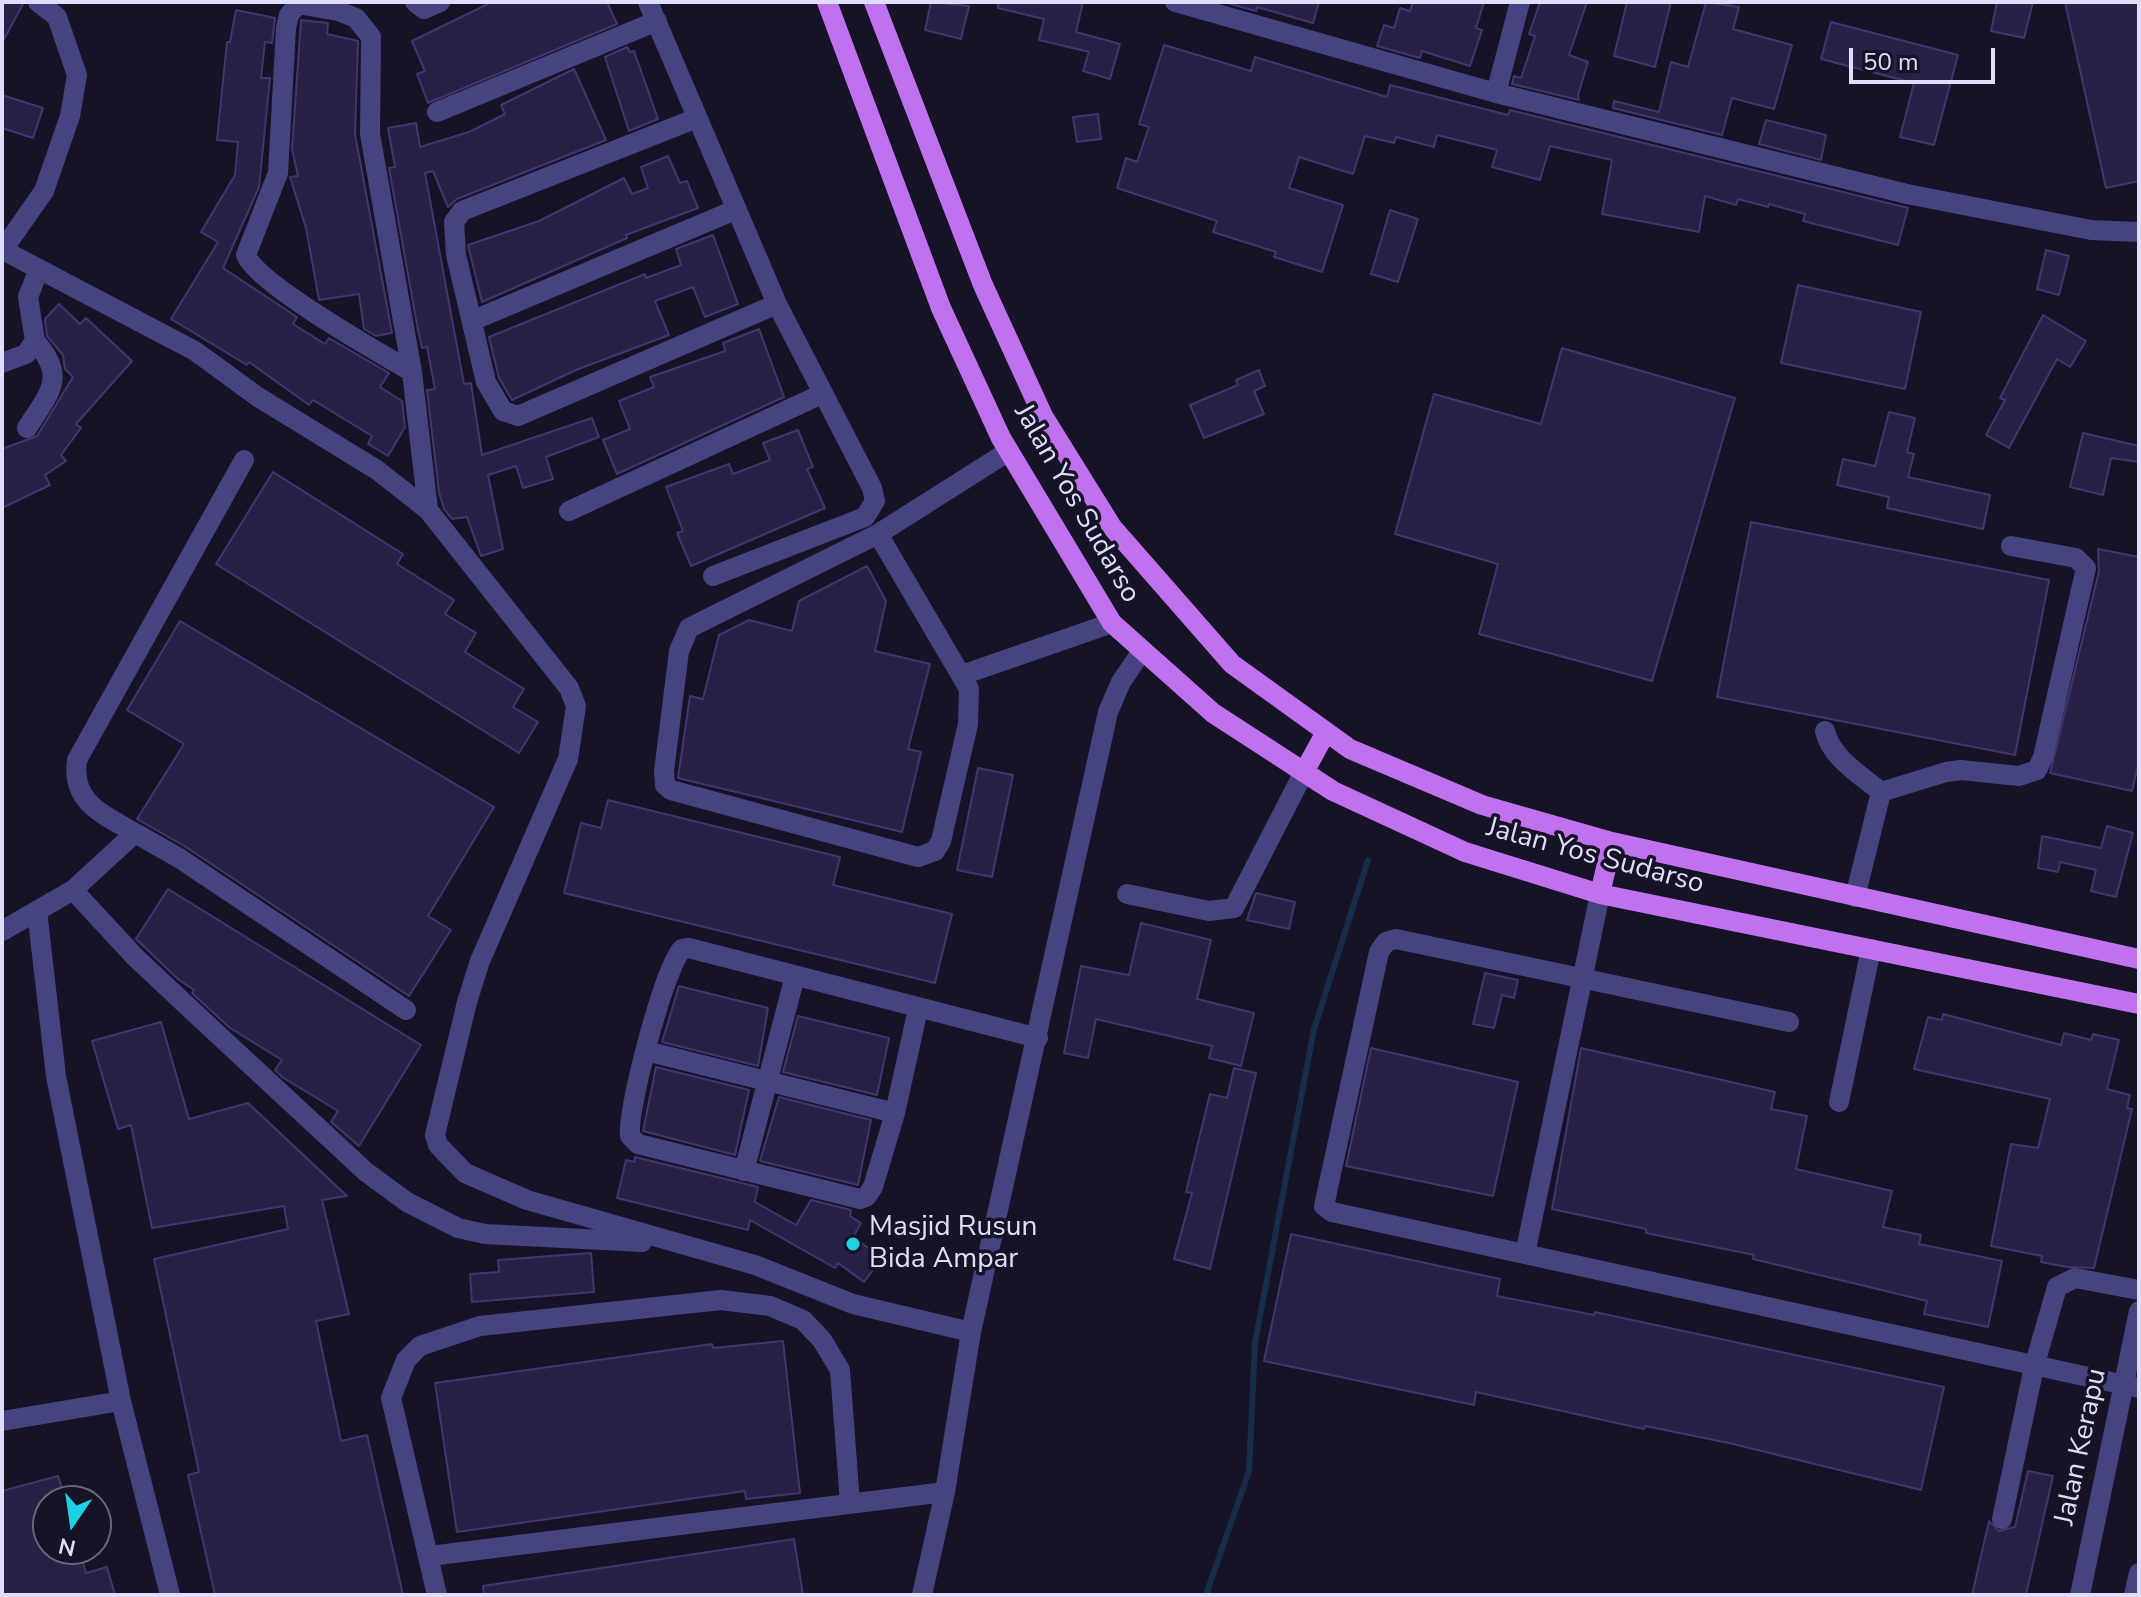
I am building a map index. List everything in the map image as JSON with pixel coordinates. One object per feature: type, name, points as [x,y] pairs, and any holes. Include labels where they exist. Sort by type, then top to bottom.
[{"type":"main road","name":"Jalan Yos Sudarso","points":[[827,2],[941,308],[1009,451],[1112,623],[1213,713],[1333,791],[1465,852],[1600,894],[2139,1004]]},
{"type":"main road","name":"Jalan Yos Sudarso","points":[[874,2],[983,285],[1043,416],[1112,527],[1232,664],[1350,749],[1482,805],[1612,842],[2139,959]]},
{"type":"main road","points":[[1304,772],[1326,732]]},
{"type":"main road","points":[[1600,894],[1612,842]]},
{"type":"street","points":[[38,2],[57,17],[77,75],[70,116],[44,191],[3,250],[195,351],[258,397],[377,470],[428,510],[569,688],[576,706],[571,744],[559,785],[480,961],[467,1002],[437,1125],[438,1145],[465,1173],[527,1200],[755,1265],[853,1304],[971,1332]]},
{"type":"street","points":[[415,2],[424,9],[440,2]]},
{"type":"street","points":[[1175,2],[1496,93],[1907,194],[2091,230],[2139,232]]},
{"type":"street","points":[[1496,93],[1520,2]]},
{"type":"street","points":[[412,372],[308,310],[254,267],[246,255],[278,173],[286,28],[292,8],[298,4],[338,11],[356,18],[371,37],[370,134],[412,372],[428,510]]},
{"type":"street","points":[[437,112],[653,11],[777,304],[872,488],[872,509],[865,517],[713,576]]},
{"type":"street","points":[[697,118],[462,211],[454,222],[456,255],[474,320],[486,382],[503,411],[518,416],[777,304]]},
{"type":"street","points":[[474,320],[735,210]]},
{"type":"street","points":[[27,428],[47,397],[55,371],[52,360],[35,341],[28,297],[39,269]]},
{"type":"street","points":[[2,363],[26,354],[35,341]]},
{"type":"street","points":[[569,511],[822,394]]},
{"type":"street","points":[[878,534],[962,675],[971,700],[941,841],[928,855],[918,857],[671,790],[665,785],[664,771],[679,651],[689,628],[878,534],[1009,451]]},
{"type":"street","points":[[244,460],[77,760],[74,779],[83,798],[191,866],[406,1010]]},
{"type":"street","points":[[1881,792],[1961,770],[2019,776],[2037,770],[2043,757],[2086,568],[2076,558],[2011,546]]},
{"type":"street","points":[[962,675],[1112,623]]},
{"type":"street","points":[[922,1595],[945,1492],[971,1332],[1108,712],[1121,682],[1142,651]]},
{"type":"street","points":[[1825,731],[1828,741],[1841,758],[1881,792]]},
{"type":"street","points":[[1127,894],[1209,911],[1234,908],[1304,772]]},
{"type":"street","points":[[1855,897],[1881,792]]},
{"type":"street","points":[[2,931],[73,890],[135,833]]},
{"type":"street","points":[[73,890],[135,957],[366,1172],[407,1202],[458,1228],[485,1234],[687,1245]]},
{"type":"street","points":[[1525,1254],[1600,894]]},
{"type":"street","points":[[37,911],[56,1076],[121,1401],[170,1595]]},
{"type":"street","points":[[1789,1022],[1396,939],[1386,942],[1379,952],[1324,1206],[1332,1212],[2131,1386]]},
{"type":"street","points":[[918,1009],[895,1113],[873,1187],[866,1197],[860,1199],[632,1141],[629,1132],[646,1051],[671,968],[682,949],[689,948],[1038,1038]]},
{"type":"street","points":[[1839,1102],[1871,949]]},
{"type":"street","points":[[744,1171],[795,976]]},
{"type":"street","points":[[646,1051],[895,1113]]},
{"type":"street","points":[[2002,1519],[2034,1367],[2053,1298],[2061,1283],[2075,1278],[2139,1290]]},
{"type":"street","points":[[437,1595],[391,1398],[406,1360],[420,1346],[480,1326],[721,1300],[770,1306],[803,1320],[822,1340],[840,1370],[850,1503]]},
{"type":"street","name":"Jalan Kerapu","points":[[2080,1595],[2131,1386],[2139,1311]]},
{"type":"street","points":[[2,1421],[121,1401]]},
{"type":"street","points":[[430,1556],[945,1492]]},
{"type":"street","points":[[2134,1595],[2139,1573]]},
{"type":"building","points":[[2,2],[24,2],[2,43]]},
{"type":"building","points":[[492,2],[607,2],[617,24],[428,103],[417,74],[425,71],[412,41]]},
{"type":"building","points":[[931,2],[969,6],[961,39],[925,30]]},
{"type":"building","points":[[998,2],[1083,2],[1076,32],[1120,44],[1110,79],[1083,71],[1089,52],[1039,40],[1044,19],[998,8]]},
{"type":"building","points":[[1223,2],[1319,2],[1313,23],[1257,7],[1256,11]]},
{"type":"building","points":[[1413,2],[1484,2],[1476,28],[1482,30],[1470,66],[1422,51],[1420,58],[1377,46],[1384,25],[1394,28],[1400,8],[1410,11]]},
{"type":"building","points":[[1540,2],[1587,2],[1569,55],[1588,62],[1579,100],[1512,84],[1514,76],[1521,78],[1535,36],[1529,34]]},
{"type":"building","points":[[1627,2],[1671,2],[1655,67],[1614,56]]},
{"type":"building","points":[[1706,2],[1739,7],[1733,29],[1792,45],[1774,109],[1732,98],[1722,135],[1613,108],[1614,101],[1659,112],[1671,62],[1688,67]]},
{"type":"building","points":[[1997,2],[2033,2],[2024,38],[1991,31]]},
{"type":"building","points":[[2065,2],[2139,2],[2139,181],[2106,188]]},
{"type":"building","points":[[236,10],[275,18],[272,43],[265,42],[261,78],[270,78],[259,187],[223,268],[297,317],[293,324],[325,344],[329,338],[389,373],[380,387],[402,401],[405,427],[388,456],[368,444],[372,436],[313,400],[309,405],[249,362],[247,365],[171,319],[218,242],[201,232],[235,175],[238,142],[217,140],[227,42],[230,42]]},
{"type":"building","points":[[301,20],[328,23],[327,34],[358,41],[355,134],[392,333],[376,336],[364,329],[359,294],[319,300],[306,228],[290,177],[298,176],[292,149]]},
{"type":"building","points":[[1831,22],[1958,55],[1934,145],[1900,137],[1914,83],[1821,59]]},
{"type":"building","points":[[1164,45],[1251,71],[1255,57],[1387,97],[1390,85],[1508,115],[1510,110],[1908,208],[1898,245],[1803,221],[1805,214],[1769,204],[1768,207],[1738,199],[1736,205],[1705,196],[1699,232],[1602,214],[1612,160],[1550,146],[1540,180],[1492,167],[1497,150],[1437,135],[1434,147],[1396,137],[1394,143],[1365,136],[1353,174],[1299,157],[1289,188],[1343,205],[1322,272],[1274,257],[1276,252],[1213,232],[1217,221],[1117,188],[1126,158],[1137,162],[1149,127],[1139,124]]},
{"type":"building","points":[[627,47],[630,52],[634,51],[658,119],[629,131],[605,57]]},
{"type":"building","points":[[574,69],[606,140],[457,199],[448,207],[433,171],[425,173],[464,384],[471,383],[482,455],[592,418],[599,437],[546,457],[553,479],[523,488],[516,466],[488,475],[503,549],[481,556],[467,517],[452,519],[444,509],[439,492],[427,390],[435,389],[427,347],[422,348],[418,330],[389,168],[395,167],[388,128],[416,123],[420,147],[469,132],[505,114],[501,105]]},
{"type":"building","points":[[2,95],[43,108],[33,138],[2,128]]},
{"type":"building","points":[[1098,114],[1101,139],[1077,142],[1073,117]]},
{"type":"building","points":[[1766,120],[1826,135],[1821,160],[1759,144]]},
{"type":"building","points":[[668,156],[680,183],[687,181],[698,208],[626,235],[627,238],[482,302],[468,245],[539,221],[624,178],[632,194],[648,188],[641,167]]},
{"type":"building","points":[[1390,210],[1418,219],[1398,282],[1371,274]]},
{"type":"building","points":[[713,235],[738,304],[705,317],[693,287],[655,301],[669,335],[576,370],[512,400],[499,378],[489,337],[645,274],[646,278],[681,265],[676,249]]},
{"type":"building","points":[[2046,250],[2069,256],[2059,295],[2037,289]]},
{"type":"building","points":[[1798,285],[1921,312],[1905,389],[1781,363]]},
{"type":"building","points":[[59,304],[80,324],[86,318],[132,361],[76,424],[81,428],[61,455],[66,461],[45,475],[50,485],[2,508],[2,449],[37,436],[73,377],[65,369],[63,355],[47,336],[45,319]]},
{"type":"building","points":[[2043,315],[2086,341],[2070,367],[2057,359],[2009,448],[1986,435],[2005,400],[2000,398]]},
{"type":"building","points":[[759,329],[784,397],[617,474],[603,440],[630,429],[619,401],[654,387],[650,377],[725,351],[723,343]]},
{"type":"building","points":[[1562,348],[1735,398],[1652,681],[1479,634],[1498,564],[1395,534],[1434,394],[1541,424]]},
{"type":"building","points":[[1259,370],[1265,386],[1254,391],[1264,414],[1204,438],[1190,405],[1238,385],[1236,380]]},
{"type":"building","points":[[1889,412],[1915,418],[1907,452],[1914,454],[1908,477],[1990,495],[1983,529],[1887,508],[1889,497],[1837,485],[1843,459],[1875,466]]},
{"type":"building","points":[[798,430],[813,467],[807,469],[825,508],[691,566],[677,533],[683,531],[666,487],[729,464],[733,474],[770,460],[763,443]]},
{"type":"building","points":[[2083,433],[2139,446],[2139,462],[2111,458],[2103,495],[2070,487]]},
{"type":"building","points":[[273,472],[403,554],[397,564],[454,600],[445,614],[476,633],[465,652],[524,689],[513,707],[538,722],[519,753],[216,564]]},
{"type":"building","points":[[1751,522],[2049,580],[2015,755],[1717,697]]},
{"type":"building","points":[[2098,549],[2139,557],[2139,761],[2132,791],[2050,773],[2099,571]]},
{"type":"building","points":[[867,566],[886,601],[875,651],[930,664],[908,749],[921,752],[902,832],[678,778],[690,696],[703,699],[719,635],[749,620],[792,631],[799,601]]},
{"type":"building","points":[[180,621],[494,807],[428,916],[451,930],[409,996],[186,847],[137,819],[184,744],[127,710]]},
{"type":"building","points":[[978,768],[1013,775],[992,877],[957,870]]},
{"type":"building","points":[[608,800],[840,857],[833,885],[952,914],[935,983],[564,893],[581,823],[601,828]]},
{"type":"building","points":[[2107,826],[2133,833],[2116,897],[2091,891],[2096,870],[2060,862],[2058,872],[2038,868],[2042,836],[2101,848]]},
{"type":"building","points":[[168,889],[421,1045],[359,1146],[331,1122],[338,1111],[282,1077],[275,1070],[282,1060],[230,1028],[192,993],[194,990],[136,939]]},
{"type":"building","points":[[1256,893],[1295,902],[1289,929],[1247,920]]},
{"type":"building","points":[[1141,923],[1211,940],[1197,999],[1254,1013],[1241,1066],[1209,1058],[1212,1046],[1096,1019],[1088,1058],[1064,1053],[1081,966],[1129,975]]},
{"type":"building","points":[[1485,973],[1518,980],[1514,998],[1502,995],[1494,1028],[1473,1024]]},
{"type":"building","points":[[679,986],[768,1008],[758,1066],[662,1042]]},
{"type":"building","points":[[1943,1014],[2061,1045],[2064,1033],[2091,1040],[2093,1034],[2119,1040],[2107,1089],[2130,1095],[2127,1108],[2132,1109],[2094,1268],[2041,1262],[2042,1256],[1991,1246],[2011,1144],[2038,1148],[2050,1099],[1914,1069],[1928,1017],[1942,1020]]},
{"type":"building","points":[[798,1016],[889,1038],[877,1095],[783,1072]]},
{"type":"building","points":[[161,1022],[189,1119],[248,1103],[347,1196],[322,1200],[349,1314],[316,1321],[341,1441],[367,1435],[403,1595],[215,1595],[188,1475],[199,1472],[154,1259],[288,1229],[284,1206],[152,1228],[131,1125],[118,1129],[92,1041]]},
{"type":"building","points":[[1371,1048],[1518,1082],[1493,1196],[1346,1166]]},
{"type":"building","points":[[1581,1048],[1775,1092],[1771,1109],[1807,1116],[1796,1169],[1892,1191],[1883,1227],[1921,1235],[1919,1244],[2002,1261],[1988,1327],[1924,1314],[1927,1301],[1753,1259],[1754,1255],[1646,1233],[1646,1229],[1552,1209]]},
{"type":"building","points":[[656,1067],[749,1090],[735,1155],[643,1131]]},
{"type":"building","points":[[1234,1068],[1256,1073],[1210,1269],[1174,1259],[1192,1193],[1186,1192],[1210,1094],[1227,1098]]},
{"type":"building","points":[[779,1097],[871,1120],[858,1185],[760,1161]]},
{"type":"building","points":[[635,1157],[758,1187],[755,1202],[796,1225],[811,1200],[851,1210],[850,1216],[861,1223],[853,1237],[882,1258],[864,1282],[838,1263],[835,1268],[750,1220],[748,1230],[617,1198],[626,1160],[634,1162]]},
{"type":"building","points":[[1291,1234],[1500,1279],[1497,1296],[1594,1315],[1595,1312],[1944,1387],[1921,1490],[1729,1443],[1645,1426],[1644,1429],[1476,1392],[1474,1405],[1264,1361]]},
{"type":"building","points":[[591,1253],[594,1292],[472,1302],[470,1274],[499,1272],[498,1260]]},
{"type":"building","points":[[783,1341],[800,1493],[746,1499],[745,1491],[457,1532],[435,1383],[712,1344],[713,1348]]},
{"type":"building","points":[[2028,1471],[2053,1476],[2026,1595],[1972,1595],[1989,1521],[1999,1531],[2015,1527]]},
{"type":"building","points":[[58,1476],[61,1485],[32,1485],[32,1565],[84,1565],[86,1573],[107,1567],[115,1595],[2,1595],[2,1491]]},
{"type":"building","points":[[794,1539],[803,1595],[484,1595],[483,1586]]},
{"type":"waterway","points":[[1206,1595],[1249,1471],[1255,1343],[1314,1029],[1368,860]]},
{"type":"place","name":"Masjid Rusun Bida Ampar","points":[[853,1244]]}]
